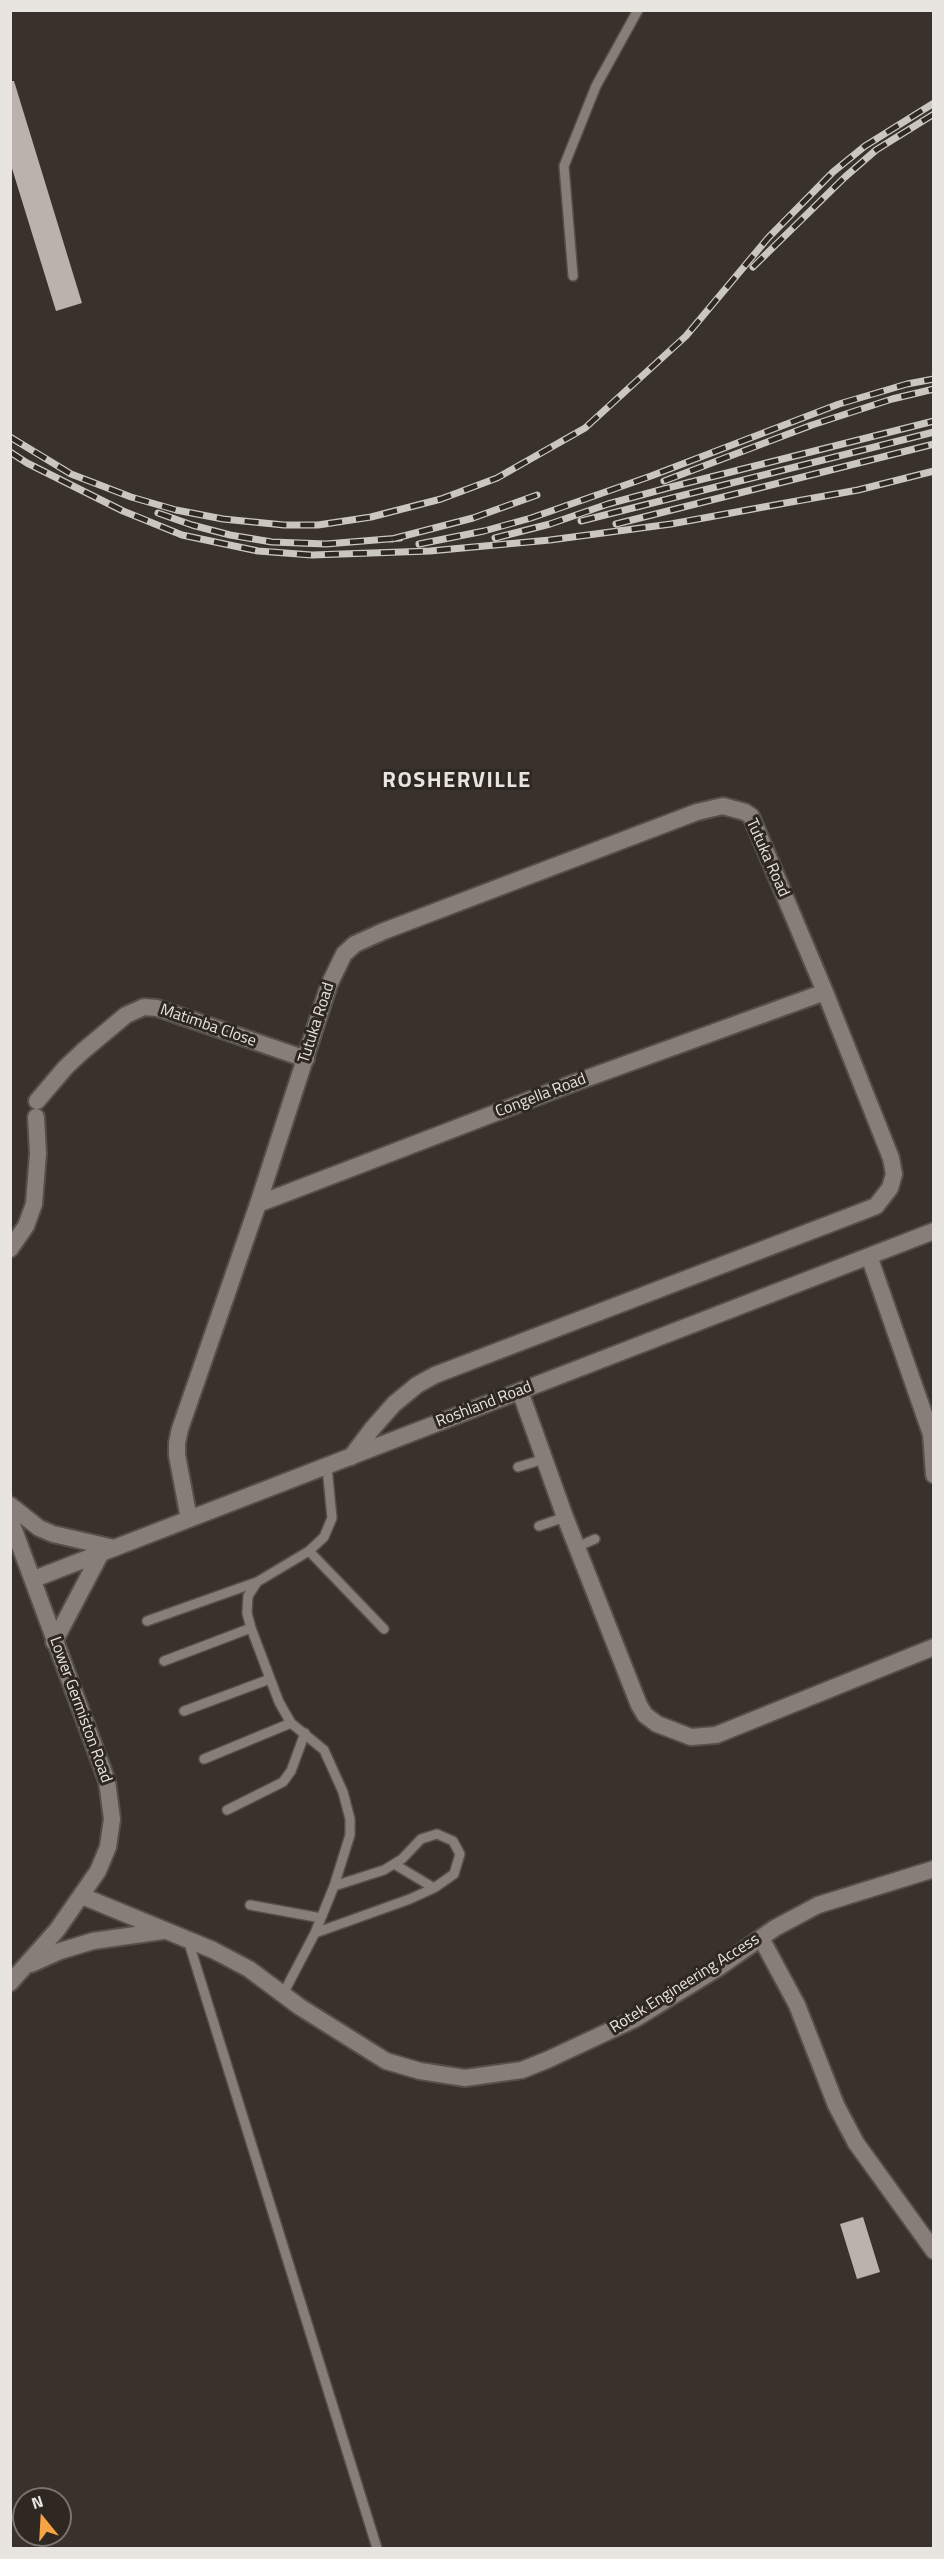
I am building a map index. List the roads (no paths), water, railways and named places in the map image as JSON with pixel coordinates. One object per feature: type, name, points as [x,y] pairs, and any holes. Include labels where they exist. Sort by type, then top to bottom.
[{"type":"street","name":"Tutuka Road","points":[[189,1519],[179,1470],[177,1443],[336,967],[344,954],[355,944],[384,931],[711,807],[723,806],[740,809],[751,816],[825,992],[891,1158],[894,1174],[890,1188],[876,1206],[435,1375],[417,1385],[394,1404],[351,1457]]},
{"type":"street","name":"Congella Road","points":[[258,1204],[571,1084],[825,992]]},
{"type":"street","name":"Matimba Close","points":[[10,1249],[26,1226],[34,1204],[38,1153],[37,1109],[66,1067],[126,1015],[144,1007],[157,1008],[306,1059]]},
{"type":"street","name":"Roshland Road","points":[[34,1579],[933,1231]]},
{"type":"street","points":[[869,1256],[931,1434],[933,1475]]},
{"type":"street","points":[[520,1391],[565,1517],[639,1705],[651,1720],[675,1733],[691,1737],[716,1735],[933,1647]]},
{"type":"street","points":[[10,1505],[39,1528],[108,1551],[54,1642]]},
{"type":"street","name":"Lower Germiston Road","points":[[10,1519],[107,1781],[112,1819],[108,1847],[98,1871],[57,1930],[10,1983]]},
{"type":"street","name":"Rotek Engineering Access","points":[[82,1896],[188,1940],[249,1969],[300,2007],[386,2061],[403,2067],[465,2078],[522,2070],[547,2060],[635,2019],[718,1968],[761,1938],[818,1905],[933,1869]]},
{"type":"street","points":[[25,1967],[60,1951],[93,1941],[163,1931]]},
{"type":"street","points":[[761,1938],[797,2005],[837,2105],[852,2136],[933,2251]]},
{"type":"lane","points":[[573,276],[564,166],[596,86],[638,10]]},
{"type":"lane","points":[[518,1467],[544,1459]]},
{"type":"lane","points":[[147,1621],[257,1582],[309,1551],[324,1537],[332,1518],[327,1467]]},
{"type":"lane","points":[[539,1526],[565,1517]]},
{"type":"lane","points":[[577,1547],[595,1539]]},
{"type":"lane","points":[[309,1551],[384,1629]]},
{"type":"lane","points":[[257,1582],[248,1596],[247,1613],[279,1702],[291,1723],[324,1750],[343,1792],[350,1819],[350,1835],[334,1886],[315,1933],[283,1994]]},
{"type":"lane","points":[[164,1661],[251,1628]]},
{"type":"lane","points":[[184,1711],[270,1678]]},
{"type":"lane","points":[[204,1759],[291,1723]]},
{"type":"lane","points":[[227,1810],[283,1782],[291,1771],[305,1733]]},
{"type":"lane","points":[[315,1933],[434,1888],[454,1874],[460,1854],[453,1841],[436,1834],[421,1839],[402,1859],[384,1870],[334,1886]]},
{"type":"lane","points":[[394,1864],[434,1888]]},
{"type":"lane","points":[[250,1905],[321,1918]]},
{"type":"lane","points":[[188,1940],[377,2548]]},
{"type":"railway","points":[[10,437],[71,474],[131,497],[176,510],[223,519],[284,525],[318,525],[371,517],[441,499],[497,478],[585,428],[686,336],[768,238],[833,172],[865,146],[934,103]]},
{"type":"railway","points":[[753,267],[845,177],[876,150],[934,114]]},
{"type":"railway","points":[[419,544],[484,531],[531,518],[651,476],[839,404],[907,384],[934,379]]},
{"type":"railway","points":[[664,481],[812,425],[892,399],[934,389]]},
{"type":"railway","points":[[495,538],[550,524],[608,504],[671,487],[934,421]]},
{"type":"railway","points":[[581,521],[934,432]]},
{"type":"railway","points":[[616,524],[934,444]]},
{"type":"railway","points":[[10,452],[27,463],[123,511],[182,535],[258,551],[312,555],[430,551],[550,540],[671,524],[858,490],[934,471]]},
{"type":"railway","points":[[392,539],[473,518],[537,495]]},
{"type":"railway","points":[[158,513],[230,535],[272,542],[326,544],[400,538]]},
{"type":"district","name":"ROSHERVILLE","points":[[457,782]]}]
